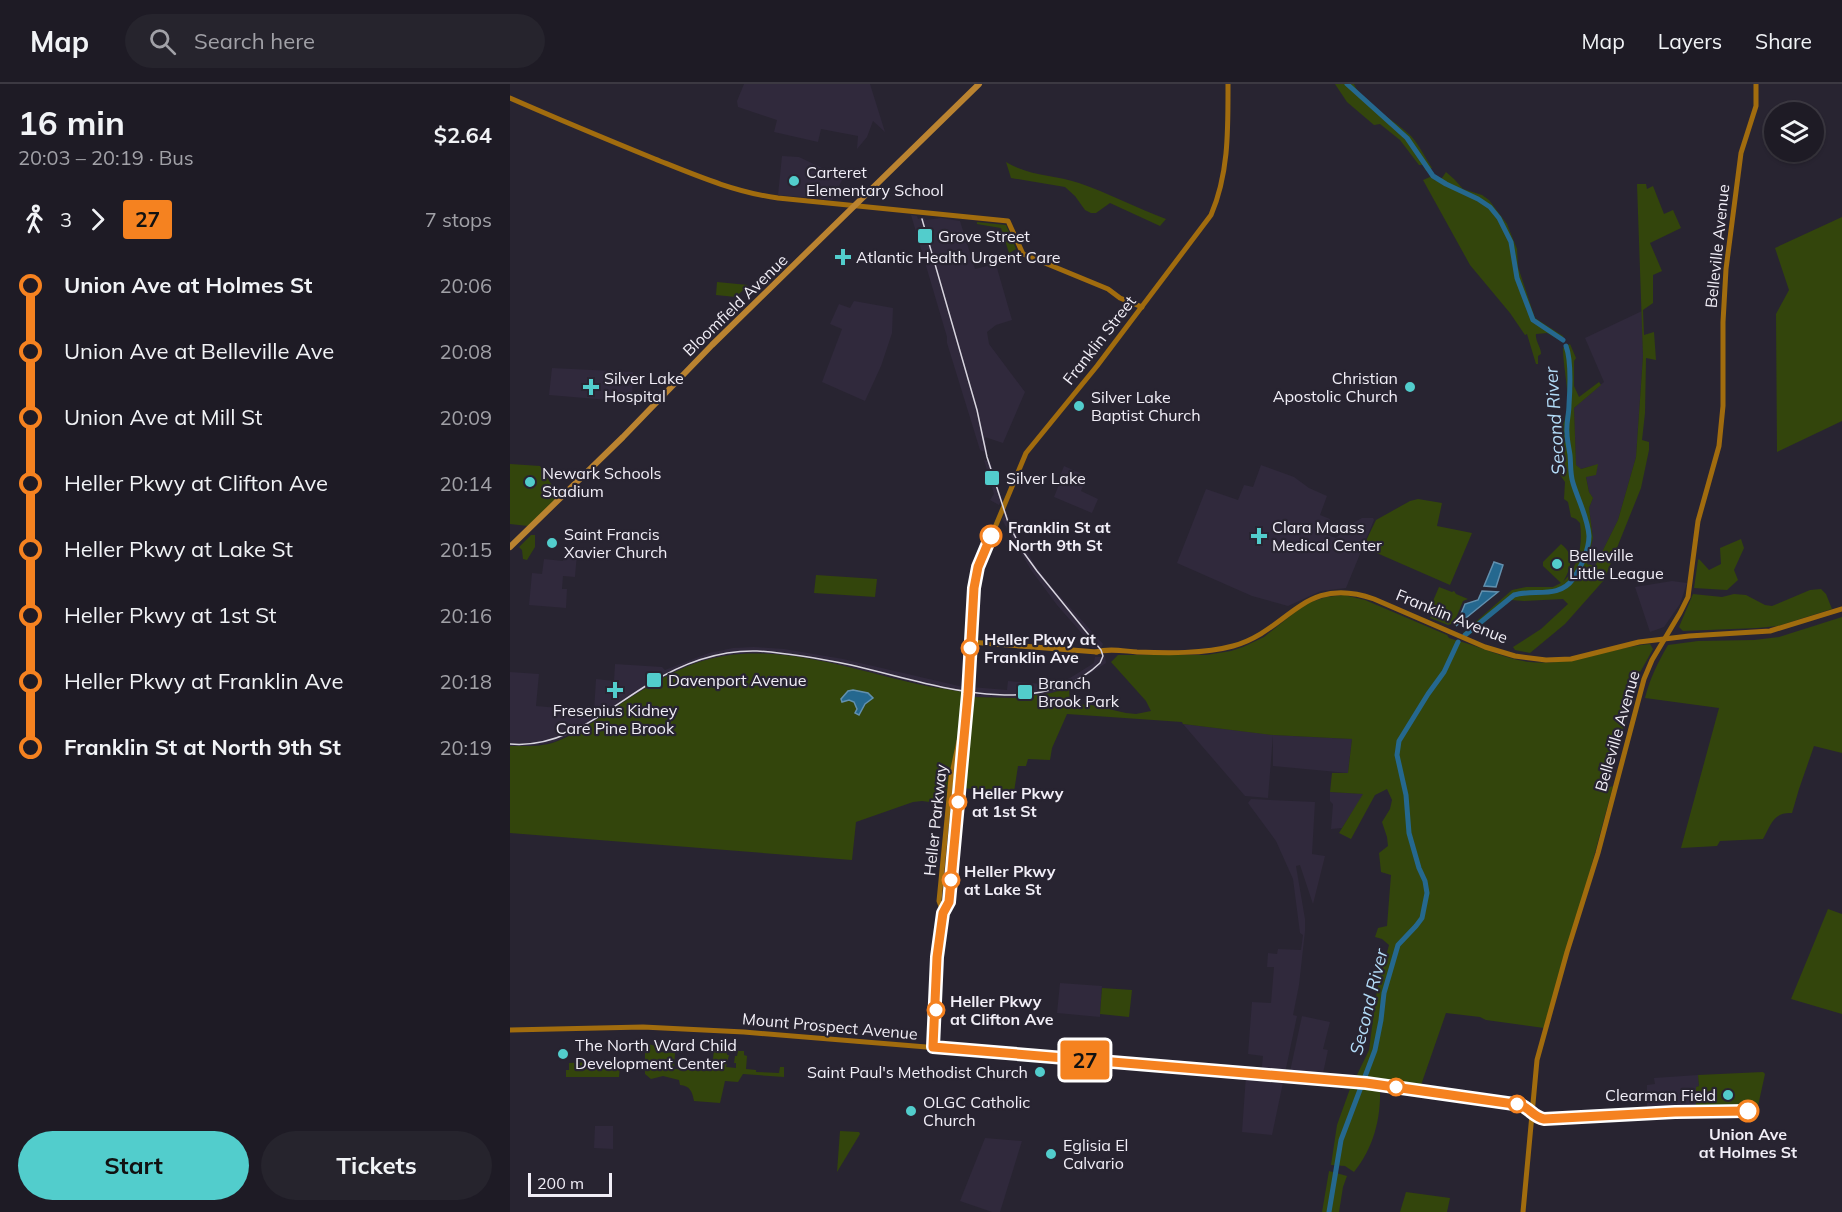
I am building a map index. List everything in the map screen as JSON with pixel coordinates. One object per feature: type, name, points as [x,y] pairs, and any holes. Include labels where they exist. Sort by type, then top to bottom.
[{"type":"main road","name":"Bloomfield Avenue","points":[[510,547],[623,437],[714,343],[979,84]]},
{"type":"main road","name":"Franklin Street","points":[[973,610],[978,567],[1026,453],[1077,391],[1211,215],[1221,190],[1228,138],[1228,84]]},
{"type":"main road","name":"Belleville Avenue","points":[[1523,1212],[1537,1060],[1597,854],[1644,679],[1690,590],[1698,521],[1719,446],[1723,406],[1723,322],[1726,267],[1741,153],[1756,106],[1756,84]]},
{"type":"main road","points":[[510,98],[675,167],[726,186],[760,195],[1008,221],[1023,254],[1108,289],[1142,307]]},
{"type":"main road","name":"Franklin Avenue","points":[[970,642],[1102,654],[1206,651],[1234,646],[1259,634],[1304,602],[1338,592],[1363,595],[1497,651],[1534,660],[1571,659],[1639,642],[1689,636],[1764,632],[1842,609]]},
{"type":"main road","name":"Heller Parkway","points":[[933,1047],[937,957],[943,913],[949,902],[969,687],[973,610]]},
{"type":"main road","points":[[1675,621],[1677,632],[1689,636]]},
{"type":"main road","points":[[1639,642],[1648,644],[1654,649],[1652,660]]},
{"type":"main road","name":"Heller Parkway","points":[[943,913],[939,901],[950,789],[959,741],[964,731]]},
{"type":"main road","name":"Mount Prospect Avenue","points":[[510,1030],[650,1027],[744,1032],[1386,1085],[1518,1104],[1531,1111]]},
{"type":"shaded area","points":[[744,84],[870,84],[885,132],[873,121],[867,137],[857,149],[858,136],[821,129],[818,142],[774,132],[777,120],[738,107],[737,101]]},
{"type":"shaded area","points":[[782,156],[799,157],[843,178],[832,200],[778,195]]},
{"type":"shaded area","points":[[911,215],[917,216],[918,219],[923,217],[926,220],[941,218],[960,221],[975,269],[995,261],[1012,320],[996,325],[987,332],[989,344],[1025,392],[1003,443],[985,437],[987,453],[980,450]]},
{"type":"shaded area","points":[[854,301],[893,308],[892,333],[881,366],[865,401],[822,382],[842,329],[830,324],[839,304],[850,308]]},
{"type":"shaded area","points":[[1642,311],[1643,356],[1636,457],[1618,520],[1595,566],[1587,564],[1593,538],[1589,508],[1593,498],[1589,492],[1586,476],[1597,465],[1580,469],[1576,465],[1574,408],[1604,382],[1585,338]]},
{"type":"shaded area","name":"Silver Lake Hospital","points":[[552,368],[633,372],[632,402],[549,395]]},
{"type":"shaded area","points":[[984,460],[990,462],[992,467],[1002,499],[999,505],[990,500],[994,494]]},
{"type":"shaded area","name":"Clara Maass Medical Center","points":[[1261,465],[1294,477],[1309,488],[1327,496],[1320,515],[1330,519],[1324,534],[1336,538],[1362,518],[1373,518],[1346,588],[1321,591],[1288,606],[1252,596],[1177,563],[1206,489],[1238,500],[1244,485],[1253,487]]},
{"type":"shaded area","points":[[1064,466],[1087,476],[1081,491],[1098,499],[1092,513],[1054,497]]},
{"type":"shaded area","points":[[1006,511],[1012,527],[1035,565],[1103,644],[1101,648],[1092,648],[1031,570],[1002,519]]},
{"type":"shaded area","points":[[564,553],[577,554],[575,577],[563,576],[562,589],[567,589],[566,608],[529,605],[532,573],[542,574],[544,559],[563,561]]},
{"type":"shaded area","points":[[1672,581],[1687,583],[1680,604],[1664,627],[1650,632],[1635,587]]},
{"type":"shaded area","points":[[754,647],[784,649],[843,659],[959,686],[1007,690],[1008,681],[1053,685],[1060,683],[1063,689],[1015,698],[973,697],[972,694],[830,663],[761,653],[736,654],[699,662],[682,669],[643,690],[580,730],[554,742],[510,746],[510,672],[539,674],[536,706],[594,711],[596,679],[614,681],[615,664],[662,667],[665,670],[709,653]]},
{"type":"shaded area","points":[[1095,657],[1105,657],[1106,663],[1071,686],[1064,688],[1062,681],[1094,663]]},
{"type":"shaded area","points":[[1183,724],[1274,735],[1352,739],[1348,773],[1273,766],[1273,735],[1268,798],[1245,796]]},
{"type":"shaded area","points":[[1330,792],[1364,794],[1342,828],[1331,829],[1333,804],[1330,801]]},
{"type":"shaded area","points":[[1251,799],[1315,802],[1312,854],[1325,856],[1313,904],[1300,865],[1296,866],[1305,931],[1293,1015],[1297,1016],[1272,1135],[1242,1132],[1246,1075],[1261,1076],[1263,1056],[1248,1054],[1252,1002],[1271,1003],[1274,967],[1267,967],[1268,953],[1277,954],[1278,949],[1301,950],[1303,935],[1300,933],[1293,879],[1276,841],[1248,803]]},
{"type":"shaded area","points":[[1060,983],[1102,986],[1100,1017],[1057,1013]]},
{"type":"shaded area","points":[[1302,1016],[1330,1022],[1323,1049],[1328,1050],[1322,1078],[1289,1076]]},
{"type":"shaded area","points":[[1698,1075],[1696,1107],[1647,1109],[1647,1085],[1655,1084],[1654,1078]]},
{"type":"shaded area","points":[[595,1126],[613,1126],[613,1149],[594,1148]]},
{"type":"shaded area","points":[[985,1138],[1022,1141],[1000,1212],[992,1212],[960,1201]]},
{"type":"green space","points":[[1335,84],[1354,84],[1364,98],[1411,136],[1432,168],[1426,171],[1423,165],[1419,165],[1400,140],[1380,124],[1374,125],[1347,102]]},
{"type":"green space","points":[[1006,162],[1032,173],[1079,183],[1166,219],[1160,226],[1110,203],[1096,213],[1091,213],[1085,210],[1065,187],[1011,178]]},
{"type":"green space","points":[[1446,172],[1463,189],[1482,195],[1489,200],[1507,224],[1517,249],[1518,267],[1535,318],[1563,336],[1564,339],[1561,341],[1547,333],[1536,334],[1541,354],[1538,356],[1538,364],[1536,364],[1527,334],[1525,335],[1470,265],[1423,180],[1430,177],[1436,181]]},
{"type":"green space","points":[[1637,184],[1646,184],[1647,189],[1653,186],[1664,214],[1673,210],[1681,228],[1650,243],[1662,271],[1653,275],[1653,303],[1643,310],[1644,335],[1654,332],[1656,360],[1646,358],[1642,440],[1649,442],[1649,450],[1641,488],[1604,580],[1565,624],[1530,653],[1515,650],[1513,647],[1541,629],[1568,604],[1563,599],[1511,600],[1468,636],[1463,633],[1512,590],[1526,587],[1553,587],[1561,583],[1543,566],[1543,562],[1561,544],[1566,548],[1570,558],[1568,573],[1563,582],[1573,569],[1579,554],[1580,523],[1571,517],[1568,502],[1564,499],[1565,482],[1558,472],[1565,470],[1563,425],[1567,396],[1563,348],[1570,344],[1576,358],[1574,386],[1579,397],[1599,382],[1601,385],[1574,408],[1576,465],[1581,469],[1598,464],[1596,475],[1586,477],[1589,492],[1593,498],[1589,508],[1593,538],[1587,564],[1595,566],[1618,520],[1636,457],[1643,356]]},
{"type":"green space","points":[[1842,217],[1842,421],[1777,452],[1776,314],[1789,290],[1775,248]]},
{"type":"green space","points":[[977,222],[1006,225],[1016,249],[1009,253],[1001,228],[977,224]]},
{"type":"green space","points":[[717,282],[748,285],[736,297],[716,295]]},
{"type":"green space","name":"Newark Schools Stadium","points":[[510,464],[540,466],[559,497],[528,526],[510,524]]},
{"type":"green space","points":[[1418,499],[1442,503],[1437,526],[1472,533],[1450,585],[1363,547],[1376,520]]},
{"type":"green space","points":[[531,535],[535,535],[535,547],[527,560],[523,559],[522,550],[519,547]]},
{"type":"green space","points":[[1741,539],[1744,548],[1734,570],[1738,580],[1727,590],[1694,588],[1698,560],[1709,570],[1721,564],[1720,548]]},
{"type":"green space","points":[[816,575],[877,579],[875,597],[814,593]]},
{"type":"green space","points":[[1439,587],[1454,591],[1468,599],[1463,601],[1454,623],[1448,625],[1430,618],[1432,612],[1430,608]]},
{"type":"green space","points":[[1821,589],[1826,594],[1832,609],[1778,626],[1683,631],[1679,627],[1693,594],[1722,597],[1734,594],[1746,595],[1765,605],[1772,606],[1810,590]]},
{"type":"green space","name":"Branch Brook Park","points":[[1344,595],[1365,600],[1447,635],[1449,638],[1530,662],[1545,663],[1575,659],[1650,644],[1653,649],[1638,676],[1607,788],[1613,786],[1544,1028],[1446,1013],[1420,1088],[1394,1081],[1356,1077],[1369,1050],[1377,990],[1389,945],[1375,937],[1378,928],[1387,926],[1391,875],[1381,872],[1379,853],[1388,846],[1382,822],[1390,809],[1392,800],[1387,789],[1375,795],[1351,839],[1339,833],[1363,794],[1330,792],[1332,773],[1348,773],[1352,739],[1273,735],[1183,724],[1182,722],[1067,714],[1052,748],[1050,760],[1028,759],[1026,766],[1018,766],[1014,792],[947,787],[945,804],[913,802],[856,822],[852,860],[510,833],[510,746],[544,745],[562,739],[663,678],[699,662],[727,655],[756,653],[786,655],[973,694],[973,697],[1015,698],[1069,688],[1070,704],[1091,705],[1136,714],[1151,711],[1146,701],[1111,662],[1118,655],[1206,655],[1231,651],[1264,637],[1305,604],[1326,597]]},
{"type":"green space","points":[[1842,617],[1842,753],[1814,746],[1792,813],[1777,817],[1763,839],[1720,841],[1717,846],[1681,848],[1719,708],[1645,698],[1655,670],[1668,645],[1698,641],[1779,637]]},
{"type":"green space","points":[[1828,909],[1842,914],[1842,1014],[1791,999]]},
{"type":"green space","points":[[1102,988],[1132,990],[1129,1017],[1100,1014]]},
{"type":"green space","points":[[645,1043],[659,1047],[659,1052],[675,1053],[674,1069],[712,1071],[714,1048],[727,1051],[729,1055],[726,1067],[736,1068],[735,1056],[738,1051],[744,1051],[744,1055],[747,1056],[746,1069],[779,1073],[780,1067],[784,1067],[784,1077],[743,1074],[738,1082],[725,1081],[720,1103],[694,1101],[690,1090],[680,1085],[679,1080],[663,1076],[651,1079],[645,1074]]},
{"type":"green space","points":[[592,1062],[593,1069],[620,1066],[619,1077],[566,1077],[569,1063]]},
{"type":"green space","name":"Clearman Field","points":[[1763,1072],[1765,1074],[1758,1106],[1696,1108],[1698,1075]]},
{"type":"green space","points":[[1351,1086],[1380,1089],[1379,1111],[1371,1144],[1354,1172],[1345,1166],[1331,1165],[1337,1125]]},
{"type":"green space","points":[[840,1131],[859,1132],[860,1134],[837,1172]]},
{"type":"green space","points":[[1329,1171],[1347,1176],[1339,1212],[1322,1212]]},
{"type":"green space","points":[[1406,1192],[1450,1198],[1447,1212],[1400,1212]]},
{"type":"water","points":[[1494,562],[1503,565],[1496,587],[1484,586]]},
{"type":"water","points":[[1482,591],[1498,592],[1456,626],[1465,604],[1478,600]]},
{"type":"water","points":[[848,691],[868,693],[873,698],[865,704],[859,715],[855,713],[857,709],[854,702],[849,700],[842,702],[841,699]]},
{"type":"waterway","name":"Second River","points":[[1347,84],[1407,138],[1433,176],[1490,207],[1499,218],[1511,242],[1517,278],[1533,320],[1563,340]]},
{"type":"waterway","name":"Second River","points":[[1465,635],[1514,595],[1561,589],[1573,579],[1582,564],[1589,536],[1571,473],[1567,438],[1570,375],[1566,346]]},
{"type":"waterway","name":"Second River","points":[[1329,1212],[1341,1140],[1375,1050],[1384,993],[1398,945],[1422,918],[1427,893],[1409,833],[1406,795],[1397,755],[1399,741],[1444,672],[1458,642]]},
{"type":"tram line","points":[[510,744],[530,744],[566,734],[584,726],[674,670],[715,656],[743,651],[792,655],[851,665],[946,688],[1013,695],[1045,691],[1074,681],[1100,663],[1103,656],[1101,650],[1037,571],[1009,525],[987,457],[977,410],[922,219]]},
{"type":"bus line","name":"27","points":[[991,536],[978,567],[974,588],[968,694],[949,902],[943,913],[937,957],[933,1047],[1382,1085],[1521,1105],[1528,1108],[1537,1118],[1544,1119],[1675,1112],[1748,1111]]},
{"type":"place","name":"Carteret Elementary School","points":[[794,181]]},
{"type":"place","name":"Grove Street","points":[[925,236]]},
{"type":"place","name":"Atlantic Health Urgent Care","points":[[843,257]]},
{"type":"place","name":"Silver Lake Hospital","points":[[591,387]]},
{"type":"place","name":"Christian Apostolic Church","points":[[1410,387]]},
{"type":"place","name":"Silver Lake Baptist Church","points":[[1079,406]]},
{"type":"place","name":"Silver Lake","points":[[992,478]]},
{"type":"place","name":"Newark Schools Stadium","points":[[530,482]]},
{"type":"place","name":"Franklin St at North 9th St","points":[[991,536]]},
{"type":"place","name":"Clara Maass Medical Center","points":[[1259,536]]},
{"type":"place","name":"Saint Francis Xavier Church","points":[[552,543]]},
{"type":"place","name":"Belleville Little League","points":[[1557,564]]},
{"type":"place","name":"Heller Pkwy at Franklin Ave","points":[[970,648]]},
{"type":"place","name":"Davenport Avenue","points":[[654,680]]},
{"type":"place","name":"Fresenius Kidney Care Pine Brook","points":[[615,690]]},
{"type":"place","name":"Branch Brook Park","points":[[1025,692]]},
{"type":"place","name":"Heller Pkwy at 1st St","points":[[958,802]]},
{"type":"place","name":"Heller Pkwy at Lake St","points":[[951,880]]},
{"type":"place","name":"Heller Pkwy at Clifton Ave","points":[[936,1010]]},
{"type":"place","name":"The North Ward Child Development Center","points":[[563,1054]]},
{"type":"place","name":"Saint Paul's Methodist Church","points":[[1040,1072]]},
{"type":"place","name":"Clearman Field","points":[[1728,1095]]},
{"type":"place","name":"OLGC Catholic Church","points":[[911,1111]]},
{"type":"place","name":"Union Ave at Holmes St","points":[[1748,1111]]},
{"type":"place","name":"Eglisia El Calvario","points":[[1051,1154]]}]
